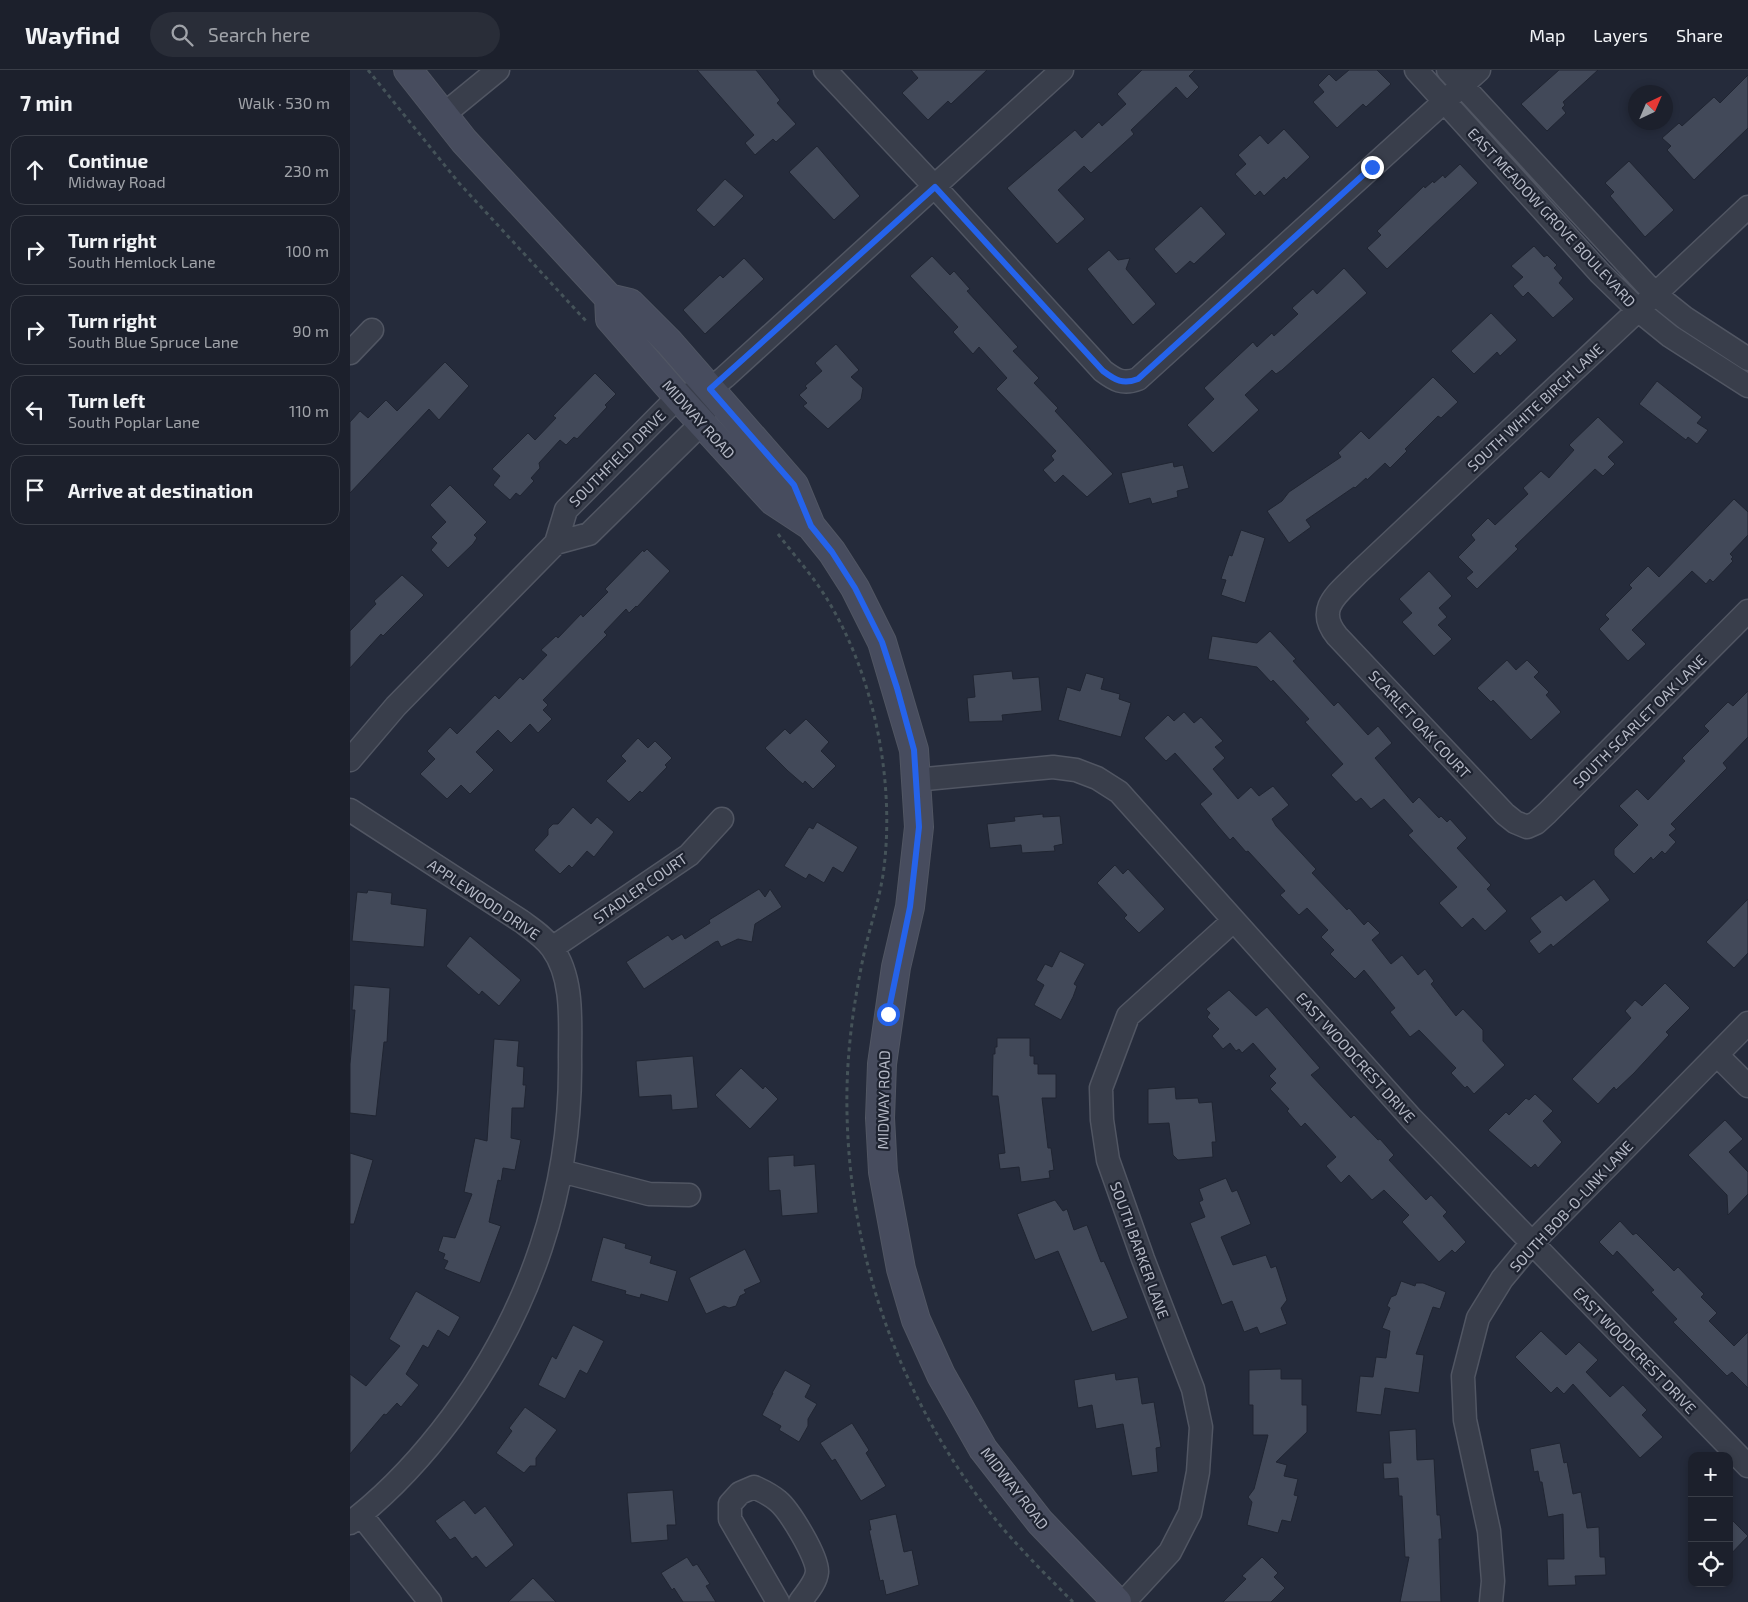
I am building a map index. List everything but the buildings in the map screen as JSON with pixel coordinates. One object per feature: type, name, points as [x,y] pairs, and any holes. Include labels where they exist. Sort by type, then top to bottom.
[{"type":"main road","name":"MIDWAY ROAD","points":[[408,70],[464,141],[609,298],[630,303],[710,389],[794,485],[811,526],[832,552],[855,588],[882,642],[914,750],[919,827],[910,907],[887,1018],[880,1109],[883,1172],[901,1269],[916,1320],[923,1336],[983,1449],[1040,1522],[1117,1602]]},
{"type":"main road","name":"MIDWAY ROAD","points":[[609,298],[610,319],[678,397],[773,501],[811,526]]},
{"type":"street","points":[[443,115],[498,70]]},
{"type":"street","points":[[825,70],[1103,371],[1116,381],[1127,383],[1138,379],[1444,101],[1455,78],[1478,70]]},
{"type":"street","points":[[556,543],[589,534],[702,423],[710,389],[1062,70]]},
{"type":"street","name":"EAST MEADOW GROVE BOULEVARD","points":[[1416,70],[1600,272],[1638,310],[1670,336],[1748,386]]},
{"type":"street","name":"EAST MEADOW GROVE BOULEVARD","points":[[1455,78],[1655,294],[1685,318],[1748,359]]},
{"type":"street","name":"SOUTH WHITE BIRCH LANE","points":[[1327,610],[1332,600],[1358,573],[1748,207]]},
{"type":"street","points":[[350,353],[372,330]]},
{"type":"street","name":"SOUTHFIELD DRIVE","points":[[350,760],[396,706],[556,543],[566,510],[678,397],[710,389]]},
{"type":"street","name":"SCARLET OAK COURT","points":[[1327,610],[1328,625],[1337,636],[1505,814],[1515,822],[1527,827]]},
{"type":"street","name":"SOUTH SCARLET OAK LANE","points":[[1527,827],[1536,823],[1748,611]]},
{"type":"street","name":"EAST WOODCREST DRIVE","points":[[915,780],[1053,767],[1076,770],[1097,778],[1119,792],[1412,1119],[1748,1466]]},
{"type":"street","name":"APPLEWOOD DRIVE","points":[[350,810],[539,934],[552,948],[562,965],[567,990],[570,1027],[569,1104],[561,1171],[554,1208],[532,1276],[512,1322],[493,1356],[437,1437],[406,1473],[355,1519]]},
{"type":"street","name":"STADLER COURT","points":[[552,948],[689,855],[722,819]]},
{"type":"street","name":"SOUTH BARKER LANE","points":[[1124,1602],[1170,1552],[1190,1513],[1198,1472],[1201,1427],[1193,1389],[1142,1259],[1108,1160],[1102,1120],[1101,1088],[1128,1016],[1233,921]]},
{"type":"street","name":"SOUTH BOB-O-LINK LANE","points":[[1491,1602],[1493,1581],[1489,1531],[1465,1420],[1463,1376],[1478,1318],[1502,1280],[1531,1244],[1748,1023]]},
{"type":"street","points":[[1717,1055],[1748,1086]]},
{"type":"street","points":[[561,1171],[649,1194],[689,1195]]},
{"type":"street","points":[[778,1602],[730,1519],[730,1504],[740,1493],[754,1487],[767,1492],[780,1502],[815,1560],[817,1572],[813,1584],[800,1602]]},
{"type":"street","points":[[355,1519],[430,1602]]},
{"type":"path","points":[[368,70],[459,183],[592,327]]},
{"type":"path","points":[[776,532],[827,600],[842,628],[870,698],[884,766],[886,800],[883,874],[853,1011],[847,1087],[850,1165],[855,1210],[869,1276],[886,1330],[902,1366],[923,1412],[950,1457],[1000,1526],[1073,1602]]},
{"type":"route","points":[[888,1014],[896,967],[910,907],[919,827],[914,750],[897,688],[882,642],[855,588],[832,552],[811,526],[794,485],[749,431],[710,389],[935,187],[1103,371],[1116,381],[1127,383],[1138,379],[1372,167]]}]
